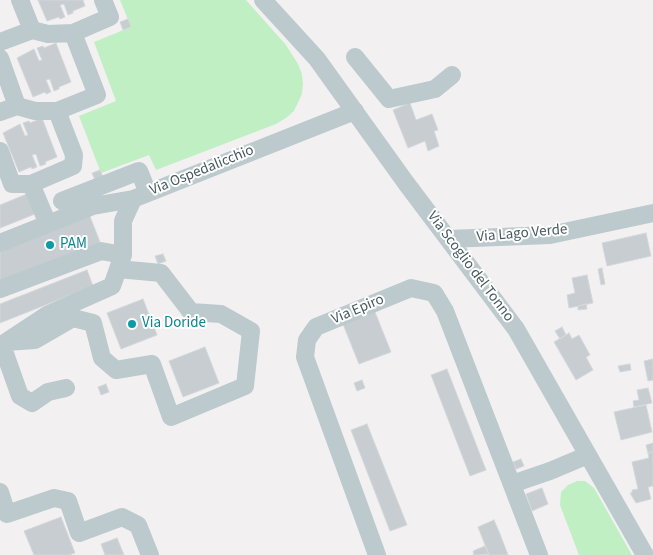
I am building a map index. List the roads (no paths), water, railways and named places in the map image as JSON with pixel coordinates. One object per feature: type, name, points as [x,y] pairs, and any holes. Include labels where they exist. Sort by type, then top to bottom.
[{"type":"street","points":[[20,0],[32,30]]},
{"type":"street","points":[[0,42],[32,30],[48,34],[73,33],[110,17],[103,0]]},
{"type":"street","name":"Via Scoglio del Tonno","points":[[263,0],[317,59],[516,329],[645,555]]},
{"type":"street","points":[[0,112],[18,106],[35,111],[57,111],[98,95],[73,33]]},
{"type":"street","points":[[355,57],[389,99],[435,88],[452,75]]},
{"type":"street","points":[[0,58],[18,106]]},
{"type":"street","points":[[0,151],[6,186],[31,184],[73,166],[74,155],[57,111]]},
{"type":"street","name":"Via Ospedalicchio","points":[[0,243],[93,206],[141,196],[355,111]]},
{"type":"street","points":[[62,202],[140,171],[141,196],[123,221],[121,262],[112,286],[47,315],[6,342],[3,348],[20,396],[32,403],[48,392],[66,388]]},
{"type":"street","points":[[31,184],[48,224]]},
{"type":"street","name":"Via Lago Verde","points":[[448,239],[550,235],[653,213]]},
{"type":"street","points":[[0,289],[101,251],[121,262],[161,273],[192,312],[221,314],[251,331],[245,386],[171,417],[152,364],[116,370],[102,358],[93,323],[74,318],[35,340],[6,342]]},
{"type":"street","name":"Via Epiro","points":[[377,555],[306,357],[307,340],[316,327],[411,288],[434,293],[445,311],[512,484]]},
{"type":"street","points":[[539,555],[512,484],[588,455]]},
{"type":"street","points":[[0,492],[7,514],[54,498],[68,501],[79,533],[122,517],[138,525],[150,555]]},
{"type":"place","name":"PAM","points":[[50,245]]},
{"type":"place","name":"Via Doride","points":[[132,324]]}]
